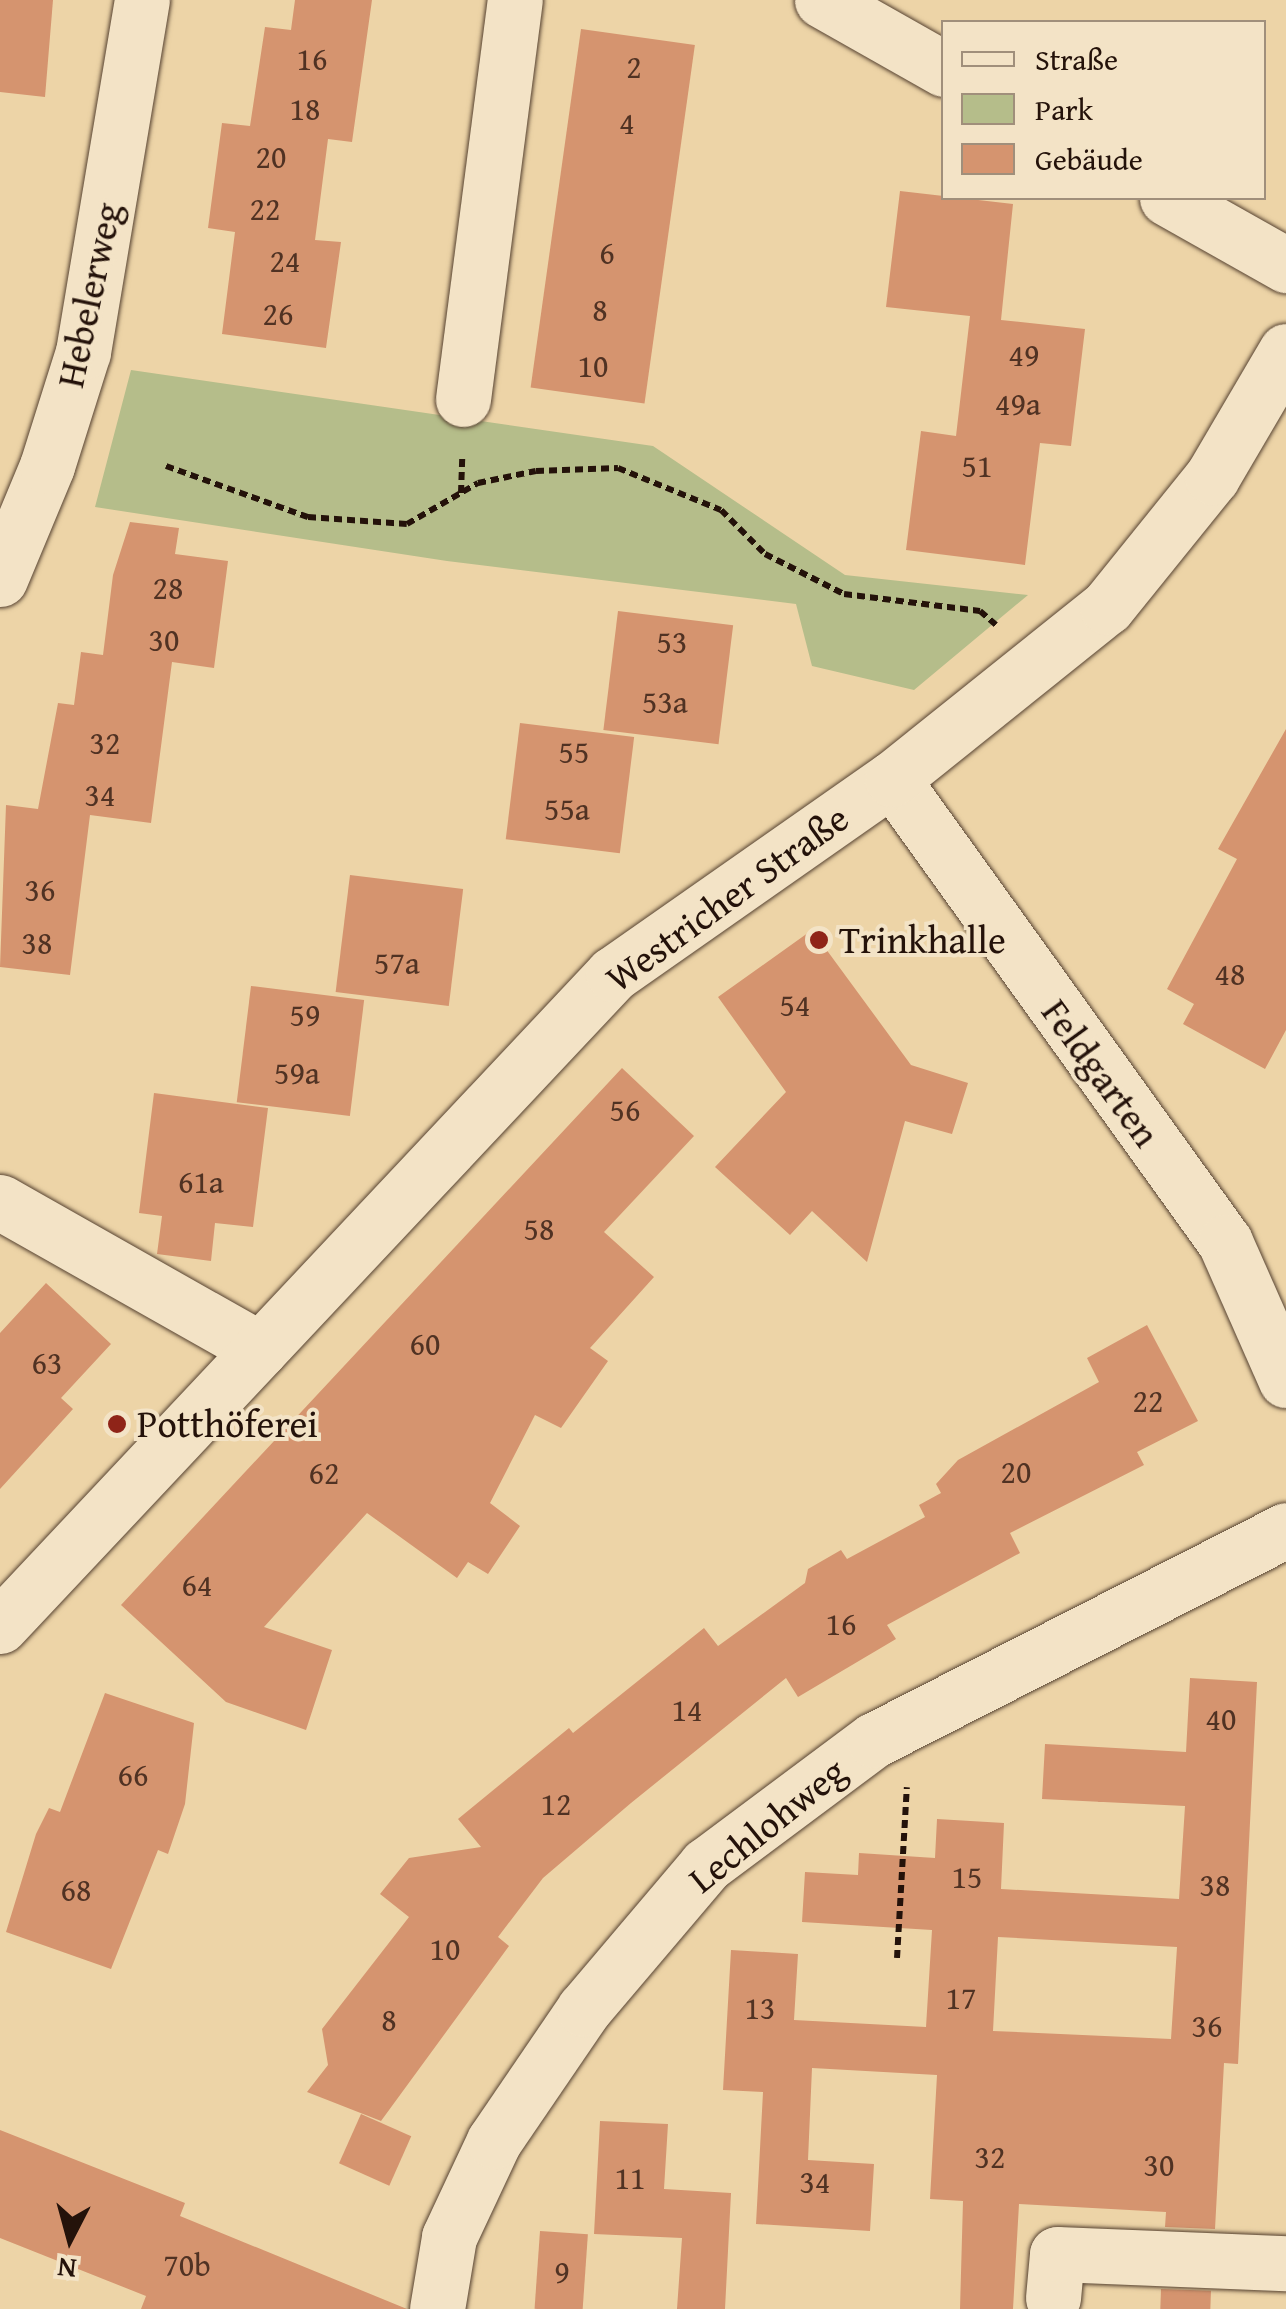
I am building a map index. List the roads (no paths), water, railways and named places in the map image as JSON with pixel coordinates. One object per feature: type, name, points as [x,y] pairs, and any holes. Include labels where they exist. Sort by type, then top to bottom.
[{"type":"street","name":"Hebelerweg","points":[[0,580],[47,466],[83,352],[142,0]]},
{"type":"street","points":[[463,400],[515,0]]},
{"type":"street","points":[[822,0],[941,67]]},
{"type":"street","points":[[1170,200],[1286,266]]},
{"type":"street","name":"Westricher Straße","points":[[0,1626],[613,974],[892,779],[1107,608],[1212,477],[1286,351]]},
{"type":"street","name":"Feldgarten","points":[[892,779],[1225,1242],[1286,1380]]},
{"type":"street","points":[[0,1202],[260,1349]]},
{"type":"street","name":"Lechlohweg","points":[[437,2309],[450,2237],[494,2142],[584,2008],[706,1865],[874,1740],[1286,1530]]},
{"type":"street","points":[[1053,2298],[1057,2254],[1286,2263]]},
{"type":"place","name":"Trinkhalle","points":[[819,940]]},
{"type":"place","name":"Potthöferei","points":[[117,1424]]}]
